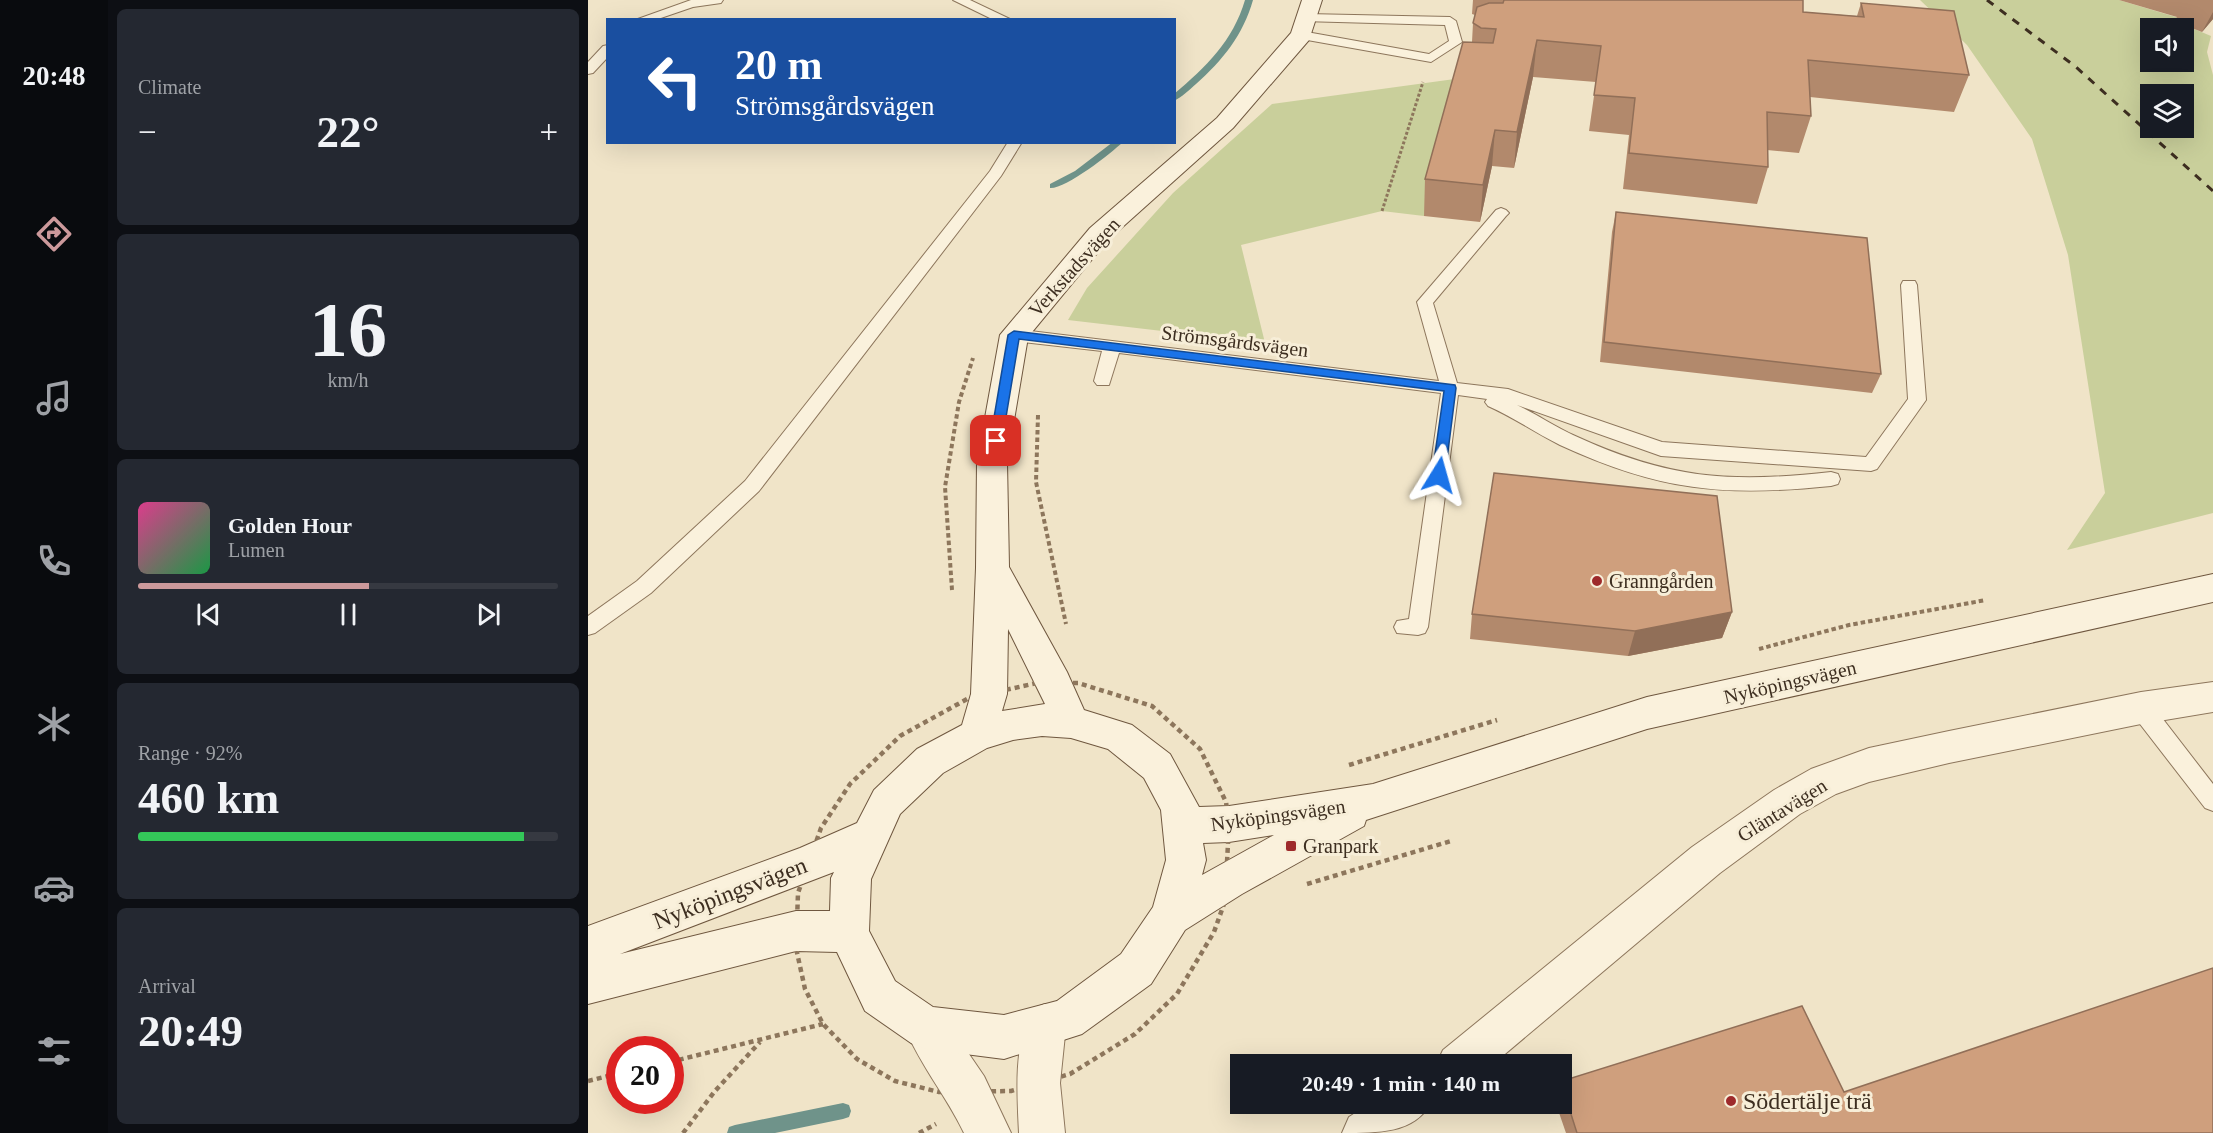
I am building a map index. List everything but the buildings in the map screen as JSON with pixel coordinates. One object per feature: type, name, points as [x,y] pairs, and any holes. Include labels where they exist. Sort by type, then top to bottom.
[{"type":"main road","name":"Verkstadsvägen","points":[[977,735],[989,694],[993,568],[992,462],[1014,335],[1100,234],[1225,123],[1306,17]]},
{"type":"main road","name":"Verkstadsvägen","points":[[993,568],[1054,683],[1071,722]]},
{"type":"main road","name":"Nyköpingsvägen","points":[[1182,826],[1229,824],[1373,801],[1647,713],[2213,588]]},
{"type":"main road","name":"Gläntavägen","points":[[1471,1054],[1706,860],[1787,802],[1824,781],[1880,762],[2141,708],[2213,697]]},
{"type":"main road","points":[[1042,720],[1071,722],[1119,736],[1157,766],[1180,808],[1186,860],[1171,916],[1136,969],[1067,1019],[1004,1037],[926,1028],[880,996],[849,933],[851,878],[887,802],[930,761],[977,735],[1013,724],[1042,720]]},
{"type":"main road","name":"Nyköpingsvägen","points":[[1171,916],[1228,881],[1373,801]]},
{"type":"main road","name":"Nyköpingsvägen","points":[[588,946],[808,864],[871,836]]},
{"type":"main road","name":"Nyköpingsvägen","points":[[588,983],[796,931],[823,930],[849,933]]},
{"type":"main road","points":[[1042,1133],[1038,1083],[1045,1025]]},
{"type":"main road","points":[[926,1028],[956,1106],[988,1133]]},
{"type":"main road","points":[[1365,1133],[1393,1114]]},
{"type":"lane","points":[[647,18],[691,4],[717,0]]},
{"type":"lane","points":[[959,0],[1001,18]]},
{"type":"lane","points":[[1306,17],[1450,21],[1456,42],[1431,58],[1306,17]]},
{"type":"lane","points":[[588,70],[606,51]]},
{"type":"lane","points":[[588,627],[644,587],[752,486],[996,173],[1014,144]]},
{"type":"lane","points":[[1404,627],[1418,627],[1452,388],[1425,302],[1501,213]]},
{"type":"lane","points":[[1452,388],[1508,395],[1662,449],[1871,464],[1917,400],[1909,285]]},
{"type":"lane","name":"Strömsgårdsvägen","points":[[1014,335],[1452,388]]},
{"type":"lane","points":[[1103,381],[1112,347]]},
{"type":"lane","points":[[1452,388],[1507,407],[1558,436],[1618,462],[1688,481],[1762,486],[1831,479]]},
{"type":"lane","points":[[2141,708],[2213,801]]},
{"type":"path","points":[[1382,211],[1431,58]]},
{"type":"path","points":[[919,1133],[956,1106],[1070,1074],[1135,1034],[1177,994],[1214,932],[1225,901],[1228,881],[1229,824],[1226,802],[1200,748],[1152,706],[1078,683],[1037,683],[969,699],[900,736],[850,784],[821,828],[798,893],[796,948],[805,989],[823,1024],[857,1059],[895,1081],[939,1092],[956,1106]]},
{"type":"path","points":[[1304,884],[1451,841]]},
{"type":"path","points":[[1214,932],[1224,926]]},
{"type":"path","points":[[684,1059],[823,1024]]},
{"type":"path","points":[[683,1133],[715,1091],[761,1041]]},
{"type":"path","points":[[588,1081],[606,1076]]},
{"type":"green space","points":[[1920,0],[2119,0],[2179,18],[2140,18],[2140,72],[2194,72],[2194,29],[2211,36],[2207,52],[2213,75],[2213,513],[2067,550],[2105,493],[2068,255],[2032,139],[1967,45]]},
{"type":"green space","points":[[1462,78],[1424,216],[1382,211],[1241,245],[1265,343],[1068,320],[1087,288],[1173,193],[1272,104]]},
{"type":"waterway","points":[[1176,97],[1210,67],[1230,43],[1238,30],[1249,0]]},
{"type":"waterway","points":[[1053,186],[1078,173],[1116,144]]},
{"type":"waterway","points":[[735,1133],[843,1111]]},
{"type":"railway","points":[[1987,0],[2076,67],[2213,191]]},
{"type":"place","name":"Granngården","points":[[1597,581]]},
{"type":"place","name":"Granpark","points":[[1291,846]]},
{"type":"place","name":"Södertälje trä","points":[[1731,1101]]},
{"type":"route","points":[[996,441],[1014,335],[1450,388],[1439,475]]}]
